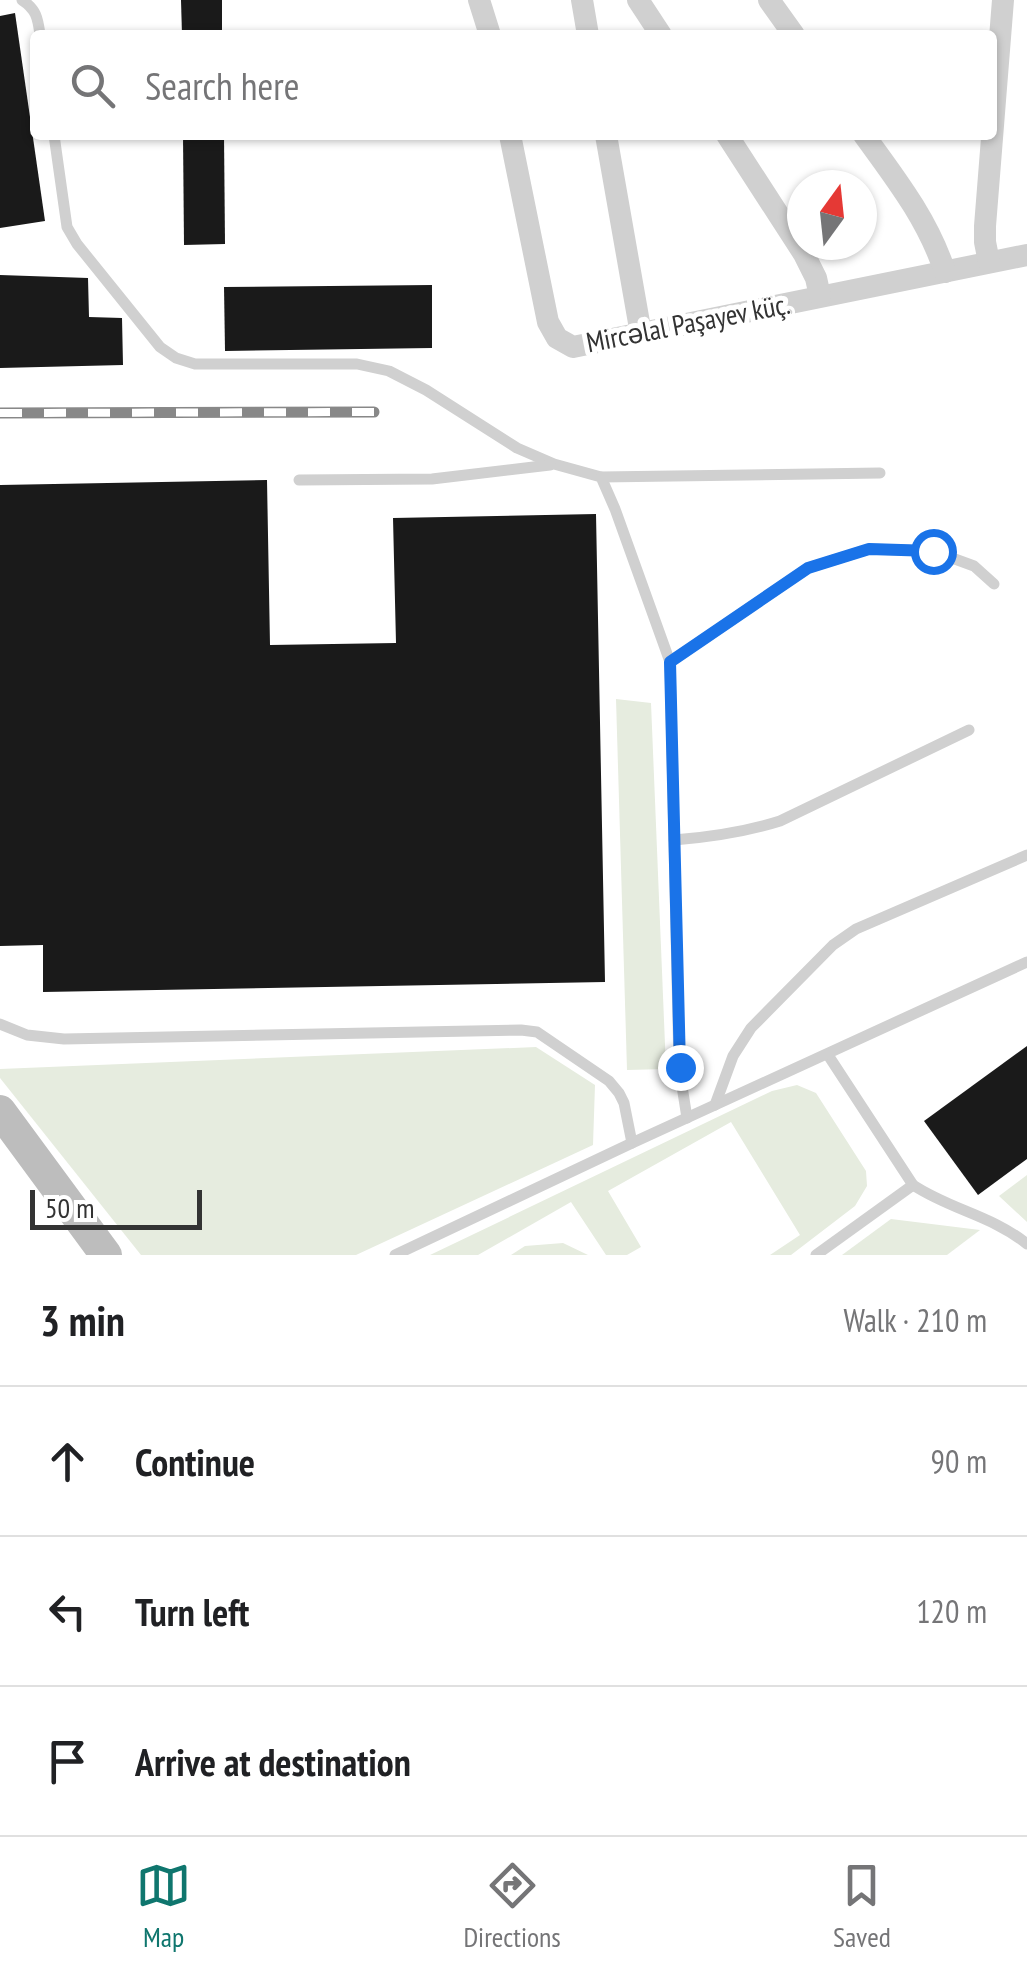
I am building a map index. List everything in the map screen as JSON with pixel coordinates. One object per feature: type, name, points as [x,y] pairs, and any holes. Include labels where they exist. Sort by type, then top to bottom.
[{"type":"street","points":[[478,0],[489,30]]},
{"type":"street","points":[[582,0],[587,30]]},
{"type":"street","points":[[638,0],[659,30]]},
{"type":"street","points":[[770,0],[791,30]]},
{"type":"street","points":[[997,75],[1003,0]]},
{"type":"street","name":"Mircəlal Paşayev küç.","points":[[511,140],[548,322],[556,338],[574,347],[1027,255]]},
{"type":"street","points":[[607,140],[641,334]]},
{"type":"street","points":[[730,140],[804,254],[820,296]]},
{"type":"street","points":[[868,140],[921,216],[945,272]]},
{"type":"street","points":[[989,262],[985,226],[992,140]]},
{"type":"street","points":[[0,1111],[106,1255]]},
{"type":"lane","points":[[22,0],[38,16],[39,30]]},
{"type":"lane","points":[[55,140],[66,226],[76,244],[160,347],[176,358],[195,364],[357,364],[390,371],[517,448],[554,464],[600,476],[880,473]]},
{"type":"lane","points":[[299,480],[432,480],[554,464]]},
{"type":"lane","points":[[600,476],[670,662],[680,1067],[688,1118]]},
{"type":"lane","points":[[670,662],[808,568],[869,549],[933,551],[974,566],[994,584]]},
{"type":"lane","points":[[674,840],[717,836],[780,821],[969,730]]},
{"type":"lane","points":[[715,1106],[733,1056],[752,1028],[833,944],[856,929],[1027,855]]},
{"type":"lane","points":[[395,1255],[1027,962]]},
{"type":"lane","points":[[0,1024],[27,1035],[64,1039],[537,1032],[609,1081],[620,1093],[632,1143]]},
{"type":"lane","points":[[828,1055],[914,1185],[934,1199],[999,1223],[1027,1244]]},
{"type":"lane","points":[[816,1255],[914,1185]]},
{"type":"shaded area","points":[[616,699],[651,703],[666,1069],[627,1070]]},
{"type":"shaded area","points":[[536,1047],[595,1085],[593,1145],[356,1255],[141,1255],[0,1078],[0,1069]]},
{"type":"shaded area","points":[[797,1085],[816,1093],[866,1171],[867,1186],[855,1206],[791,1255],[770,1255],[800,1235],[731,1122],[608,1191],[641,1247],[627,1255],[606,1255],[571,1202],[478,1255],[430,1255],[772,1091]]},
{"type":"shaded area","points":[[1027,1175],[1027,1222],[999,1196]]},
{"type":"shaded area","points":[[891,1219],[980,1230],[947,1255],[842,1255]]},
{"type":"shaded area","points":[[563,1243],[588,1255],[511,1255],[525,1246]]},
{"type":"building","points":[[181,0],[222,0],[222,30],[182,30]]},
{"type":"building","points":[[15,13],[30,140],[33,140],[45,221],[0,228],[0,16]]},
{"type":"building","points":[[183,140],[224,140],[225,244],[184,245]]},
{"type":"building","points":[[0,275],[88,278],[89,317],[122,318],[123,365],[0,368]]},
{"type":"building","points":[[432,285],[432,348],[225,351],[224,287]]},
{"type":"building","points":[[267,480],[270,645],[396,643],[393,518],[596,514],[605,982],[43,992],[43,945],[0,946],[0,485]]},
{"type":"building","points":[[1027,1046],[1027,1159],[978,1195],[924,1121]]},
{"type":"railway","points":[[0,413],[374,412]]},
{"type":"route","points":[[680,1067],[670,662],[808,568],[869,549],[933,551]]}]
